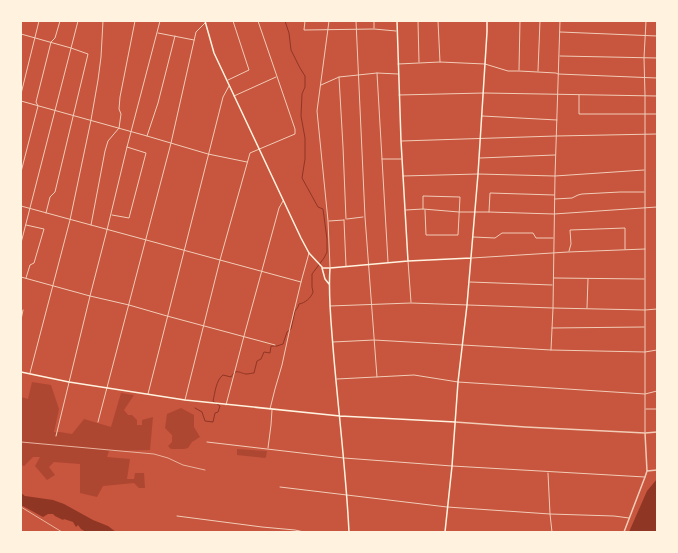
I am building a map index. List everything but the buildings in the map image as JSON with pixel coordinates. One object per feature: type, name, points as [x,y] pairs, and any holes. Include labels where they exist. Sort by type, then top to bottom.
[{"type":"main road","points":[[397,21],[401,141],[408,261]]},
{"type":"main road","points":[[445,532],[475,212],[484,93],[487,21]]},
{"type":"main road","points":[[205,22],[214,53],[229,86],[309,253],[322,268],[325,278],[329,284]]},
{"type":"main road","points":[[322,268],[388,262],[471,258]]},
{"type":"main road","points":[[330,268],[330,306],[344,458],[349,532]]},
{"type":"main road","points":[[21,372],[69,382],[148,395],[226,405],[340,416],[455,422]]},
{"type":"street","points":[[21,94],[39,21]]},
{"type":"street","points":[[21,172],[38,106],[36,102],[51,42],[55,38],[60,21]]},
{"type":"street","points":[[21,243],[78,21]]},
{"type":"street","points":[[30,374],[70,220],[91,120],[101,57],[102,21]]},
{"type":"street","points":[[91,225],[105,151],[108,141],[119,128],[121,114],[119,109],[120,97],[135,21]]},
{"type":"street","points":[[56,436],[90,296],[108,230],[127,147],[160,21]]},
{"type":"street","points":[[227,80],[249,70],[233,21]]},
{"type":"street","points":[[185,400],[220,260],[250,152],[296,134],[258,21]]},
{"type":"street","points":[[305,21],[304,30],[374,29],[397,31]]},
{"type":"street","points":[[329,21],[317,111],[328,221],[330,268]]},
{"type":"street","points":[[356,21],[365,217],[377,377]]},
{"type":"street","points":[[374,21],[374,29]]},
{"type":"street","points":[[418,21],[419,63]]},
{"type":"street","points":[[438,21],[440,62]]},
{"type":"street","points":[[519,71],[520,21]]},
{"type":"street","points":[[538,72],[540,21]]},
{"type":"street","points":[[551,350],[554,195],[560,21]]},
{"type":"street","points":[[624,532],[646,471],[644,58],[646,21]]},
{"type":"street","points":[[98,422],[171,143],[196,32],[205,22]]},
{"type":"street","points":[[560,32],[657,36]]},
{"type":"street","points":[[157,33],[195,40]]},
{"type":"street","points":[[21,34],[88,54],[55,192],[50,197],[46,212]]},
{"type":"street","points":[[147,136],[158,103],[175,36]]},
{"type":"street","points":[[558,56],[657,58]]},
{"type":"street","points":[[398,64],[440,62],[485,64],[508,71],[657,78]]},
{"type":"street","points":[[321,86],[339,77],[377,73],[398,74]]},
{"type":"street","points":[[377,73],[388,262]]},
{"type":"street","points":[[234,96],[277,77]]},
{"type":"street","points":[[339,77],[343,147],[346,266]]},
{"type":"street","points":[[148,395],[208,154],[223,97],[229,86]]},
{"type":"street","points":[[399,95],[484,93],[657,96]]},
{"type":"street","points":[[579,94],[579,114],[657,114]]},
{"type":"street","points":[[21,101],[208,154],[247,162]]},
{"type":"street","points":[[482,116],[557,120]]},
{"type":"street","points":[[401,141],[657,134]]},
{"type":"street","points":[[111,215],[129,218],[146,153],[127,147]]},
{"type":"street","points":[[479,158],[556,155]]},
{"type":"street","points":[[382,159],[402,159]]},
{"type":"street","points":[[403,176],[478,174],[555,176],[645,170]]},
{"type":"street","points":[[555,199],[572,198],[582,194],[645,192]]},
{"type":"street","points":[[489,212],[490,193],[554,195]]},
{"type":"street","points":[[423,209],[423,196],[460,196],[458,235],[426,235],[426,210]]},
{"type":"street","points":[[226,405],[279,208],[283,200]]},
{"type":"street","points":[[21,206],[301,282]]},
{"type":"street","points":[[405,210],[423,209],[459,212],[554,214],[657,207]]},
{"type":"street","points":[[328,221],[365,217]]},
{"type":"street","points":[[25,225],[44,229],[34,263],[30,265],[26,278]]},
{"type":"street","points":[[568,252],[571,244],[570,230],[617,228],[625,228],[626,250]]},
{"type":"street","points":[[472,237],[495,238],[502,233],[533,233],[536,238],[554,238]]},
{"type":"street","points":[[471,258],[568,252],[645,250]]},
{"type":"street","points":[[268,449],[271,409],[275,389],[309,253]]},
{"type":"street","points":[[408,261],[411,302]]},
{"type":"street","points":[[21,277],[275,344]]},
{"type":"street","points":[[553,278],[645,279]]},
{"type":"street","points":[[587,309],[588,278]]},
{"type":"street","points":[[468,282],[553,285]]},
{"type":"street","points":[[330,306],[411,302],[587,309],[657,309]]},
{"type":"street","points":[[21,320],[24,310]]},
{"type":"street","points":[[552,328],[645,327]]},
{"type":"street","points":[[333,342],[374,340],[551,350],[645,352],[657,350]]},
{"type":"street","points":[[336,379],[414,375],[458,382],[645,394],[657,391]]},
{"type":"street","points":[[645,409],[657,409]]},
{"type":"street","points":[[455,422],[645,433],[657,432]]},
{"type":"street","points":[[207,442],[344,458],[645,477]]},
{"type":"street","points":[[646,471],[657,470]]},
{"type":"street","points":[[548,472],[552,532]]},
{"type":"street","points":[[280,487],[447,507],[630,518]]},
{"type":"street","points":[[177,516],[262,528],[304,532]]},
{"type":"shaded area","points":[[32,382],[51,385],[59,409],[54,432],[72,434],[84,419],[111,427],[121,393],[134,395],[124,410],[128,415],[132,415],[137,420],[137,425],[142,425],[142,420],[153,417],[150,450],[109,451],[107,457],[130,459],[127,479],[134,479],[135,473],[144,473],[145,488],[139,488],[134,483],[103,486],[97,497],[80,493],[80,464],[54,462],[49,467],[55,475],[47,480],[35,466],[40,457],[33,457],[24,466],[21,465],[21,397],[28,399]]},
{"type":"shaded area","points":[[181,408],[194,415],[194,427],[200,437],[192,442],[188,448],[171,449],[168,446],[172,442],[172,435],[165,428],[167,414]]},
{"type":"shaded area","points":[[237,449],[267,451],[266,457],[237,455]]},
{"type":"shaded area","points":[[657,479],[657,532],[629,532],[647,491]]},
{"type":"shaded area","points":[[21,493],[25,496],[53,500],[64,504],[93,520],[108,526],[116,532],[86,532],[78,525],[76,527],[73,522],[63,520],[53,514],[48,514],[43,517],[21,505]]},
{"type":"waterway","points":[[195,408],[202,412],[205,421],[213,422],[215,413],[218,412],[220,406],[213,401],[216,387],[221,377],[223,375],[231,377],[236,372],[246,374],[254,373],[257,361],[261,359],[264,352],[270,353],[271,346],[283,344],[287,332],[291,329],[295,311],[299,304],[306,301],[313,292],[312,274],[327,252],[327,239],[323,209],[318,207],[302,178],[305,159],[305,138],[301,116],[305,76],[291,50],[289,33],[285,21]]},
{"type":"railway","points":[[21,442],[154,454],[168,458],[183,465],[205,470]]},
{"type":"railway","points":[[21,507],[62,532]]}]
